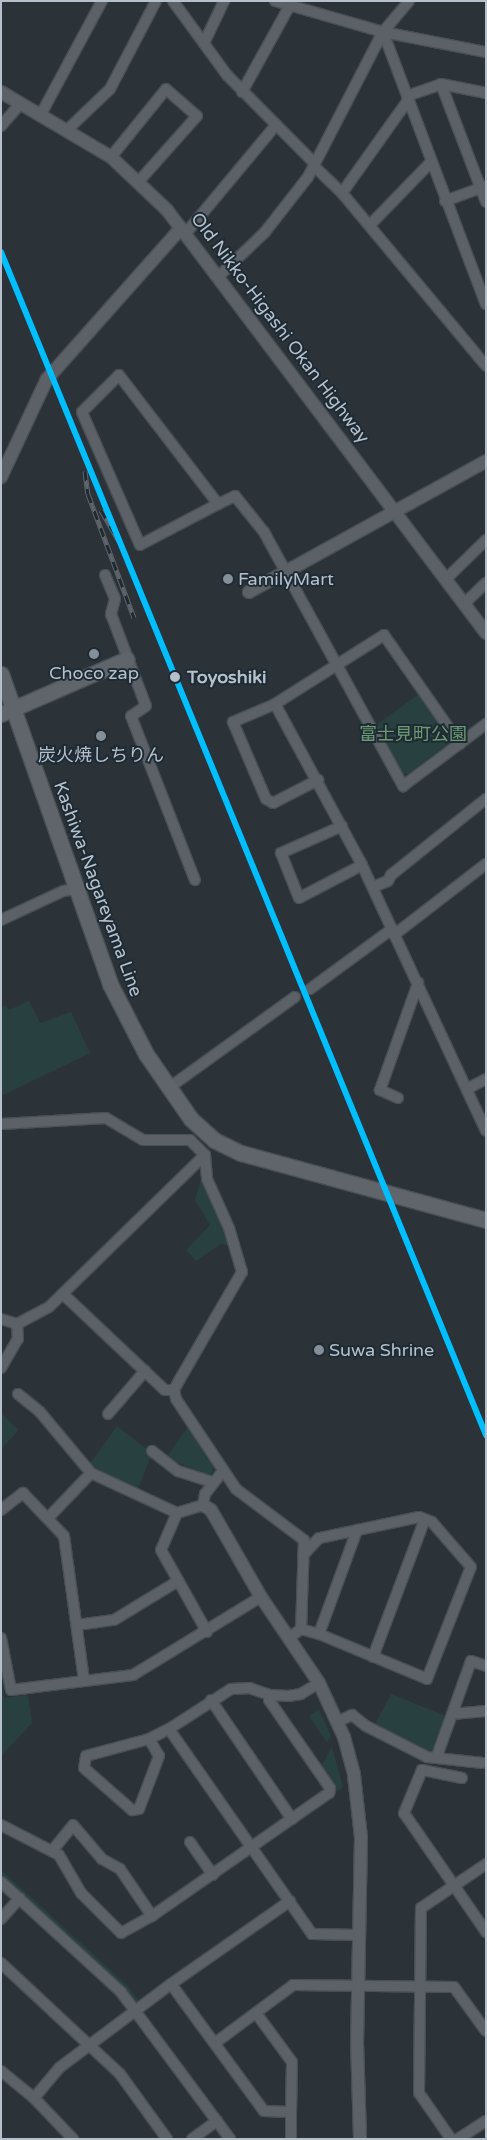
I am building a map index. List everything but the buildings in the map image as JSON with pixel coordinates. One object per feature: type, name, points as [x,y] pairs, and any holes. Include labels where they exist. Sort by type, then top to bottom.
[{"type":"main road","points":[[7,711],[127,659]]},
{"type":"main road","name":"Kashiwa-Nagareyama Line","points":[[1,674],[7,711],[116,997],[146,1054],[201,1129],[227,1147],[260,1160],[486,1220]]},
{"type":"street","points":[[40,116],[102,1]]},
{"type":"street","points":[[66,131],[110,89],[156,1]]},
{"type":"street","points":[[173,1],[242,92],[342,192],[486,366]]},
{"type":"street","points":[[204,42],[224,1]]},
{"type":"street","points":[[275,1],[383,32],[486,52]]},
{"type":"street","points":[[218,276],[265,232],[315,165],[383,32],[409,1]]},
{"type":"street","points":[[242,92],[290,5]]},
{"type":"street","points":[[383,32],[445,202],[482,286],[486,304]]},
{"type":"street","points":[[441,84],[483,187],[486,202]]},
{"type":"street","points":[[342,192],[408,98],[441,84],[486,93]]},
{"type":"street","points":[[111,157],[166,89],[197,116],[139,181]]},
{"type":"street","name":"Old Nikko-Higashi Okan Highway","points":[[1,92],[111,157],[139,181],[184,230],[447,578],[486,633]]},
{"type":"street","points":[[1,126],[19,104]]},
{"type":"street","points":[[1,477],[47,379],[184,230],[276,125]]},
{"type":"street","points":[[370,225],[430,162]]},
{"type":"street","points":[[445,202],[483,187]]},
{"type":"street","points":[[218,504],[119,375],[82,412],[140,545],[235,496],[264,532],[403,786],[486,724]]},
{"type":"street","points":[[249,592],[486,460]]},
{"type":"street","points":[[447,578],[486,540]]},
{"type":"street","points":[[104,575],[115,599],[111,614],[125,646],[127,659],[146,706],[131,716],[195,880]]},
{"type":"street","points":[[465,603],[486,583]]},
{"type":"street","points":[[318,780],[273,803],[266,799],[234,722],[275,704],[384,635],[460,744]]},
{"type":"street","points":[[275,704],[318,780],[373,887],[486,1131]]},
{"type":"street","points":[[373,887],[388,881],[390,874],[486,799]]},
{"type":"street","points":[[342,826],[281,854],[299,898],[362,866]]},
{"type":"street","points":[[310,989],[393,932],[486,864]]},
{"type":"street","points":[[1,920],[63,892],[76,889]]},
{"type":"street","points":[[398,1098],[380,1090],[418,984]]},
{"type":"street","points":[[170,1087],[294,997]]},
{"type":"street","points":[[467,1089],[486,1079]]},
{"type":"street","points":[[1,1124],[106,1118],[143,1140],[190,1140],[201,1129]]},
{"type":"street","points":[[190,1140],[205,1155],[207,1179],[229,1228],[242,1272],[174,1390],[176,1399],[222,1472],[236,1489],[304,1540],[301,1629]]},
{"type":"street","points":[[1,1319],[17,1324],[49,1307],[205,1155]]},
{"type":"street","points":[[63,1294],[165,1390],[174,1390]]},
{"type":"street","points":[[1,1368],[18,1340],[17,1324]]},
{"type":"street","points":[[108,1414],[145,1371]]},
{"type":"street","points":[[18,1394],[40,1412],[91,1473],[177,1513],[203,1505],[211,1510],[261,1597],[319,1683],[337,1722],[352,1768],[360,1814],[358,1935],[360,2139]]},
{"type":"street","points":[[152,1451],[174,1468],[212,1482]]},
{"type":"street","points":[[203,1505],[205,1494],[212,1482],[222,1472]]},
{"type":"street","points":[[48,1518],[91,1473]]},
{"type":"street","points":[[1,1510],[23,1492],[64,1536],[84,1681]]},
{"type":"street","points":[[177,1513],[161,1550],[207,1632]]},
{"type":"street","points":[[301,1629],[319,1634],[427,1679],[471,1567],[425,1519],[419,1517],[319,1538],[303,1556]]},
{"type":"street","points":[[373,1657],[425,1519]]},
{"type":"street","points":[[319,1634],[357,1530]]},
{"type":"street","points":[[77,1625],[114,1620],[178,1581]]},
{"type":"street","points":[[1,1638],[11,1690],[133,1675],[207,1632],[261,1597]]},
{"type":"street","points":[[289,1638],[301,1629]]},
{"type":"street","points":[[486,1666],[471,1661],[452,1714],[432,1757],[422,1770],[404,1813],[486,1932]]},
{"type":"street","points":[[149,1739],[160,1756],[139,1809],[132,1810],[84,1768],[86,1756],[149,1739],[169,1729],[210,1700],[231,1689],[244,1687],[270,1695],[301,1694],[319,1683]]},
{"type":"street","points":[[1,1825],[59,1855],[81,1893],[121,1933],[152,1916],[213,1875],[328,1793],[330,1788],[269,1700],[270,1695]]},
{"type":"street","points":[[210,1700],[292,1819]]},
{"type":"street","points":[[452,1714],[486,1711]]},
{"type":"street","points":[[337,1722],[352,1715],[374,1730],[432,1757],[474,1764],[483,1763]]},
{"type":"street","points":[[169,1729],[312,1934],[358,1935]]},
{"type":"street","points":[[422,1770],[462,1778]]},
{"type":"street","points":[[52,1852],[72,1825],[102,1859],[120,1869],[152,1916]]},
{"type":"street","points":[[190,1842],[213,1875]]},
{"type":"street","points":[[450,2139],[419,2093],[421,1908],[486,1864]]},
{"type":"street","points":[[1,1882],[121,1992],[230,2139]]},
{"type":"street","points":[[1,1919],[20,1898]]},
{"type":"street","points":[[34,2098],[59,2068],[171,1984],[290,1902]]},
{"type":"street","points":[[1,1963],[120,2074],[167,2139]]},
{"type":"street","points":[[171,1984],[264,2111],[292,2112]]},
{"type":"street","points":[[215,2043],[293,1985],[454,1987],[486,2032]]},
{"type":"street","points":[[256,2013],[292,2062],[292,2139]]},
{"type":"street","points":[[1,2071],[34,2098],[73,2139]]},
{"type":"street","points":[[192,2139],[217,2121]]},
{"type":"street","points":[[458,2139],[486,2121]]},
{"type":"green space","name":"富士見町公園","points":[[419,694],[450,738],[449,743],[408,774],[401,773],[376,725]]},
{"type":"green space","points":[[29,1001],[40,1023],[71,1012],[90,1053],[1,1096],[1,1007],[5,1005],[9,1010]]},
{"type":"green space","points":[[202,1175],[230,1227],[230,1247],[222,1243],[196,1261],[186,1250],[210,1225],[195,1200]]},
{"type":"green space","points":[[1,1413],[18,1430],[1,1450],[2,1440]]},
{"type":"green space","points":[[117,1426],[152,1453],[138,1489],[89,1465]]},
{"type":"green space","points":[[188,1427],[214,1466],[211,1476],[166,1458]]},
{"type":"green space","points":[[1,1664],[4,1698],[28,1695],[32,1723],[1,1756]]},
{"type":"green space","points":[[391,1694],[446,1716],[434,1750],[427,1751],[374,1726]]},
{"type":"green space","points":[[319,1709],[331,1736],[327,1742],[309,1716]]},
{"type":"green space","points":[[332,1747],[343,1787],[336,1792],[320,1768]]},
{"type":"green space","points":[[1,1870],[128,1986],[140,2003],[135,2002],[125,1989],[1,1877]]},
{"type":"railway","points":[[85,471],[88,494],[134,618]]},
{"type":"railway","points":[[101,510],[119,541]]},
{"type":"transit line","points":[[1,252],[486,1435]]},
{"type":"place","name":"FamilyMart","points":[[228,579]]},
{"type":"place","name":"Choco zap","points":[[94,654]]},
{"type":"place","name":"Toyoshiki","points":[[175,677]]},
{"type":"place","name":"炭火焼しちりん","points":[[101,736]]},
{"type":"place","name":"Suwa Shrine","points":[[319,1350]]}]
